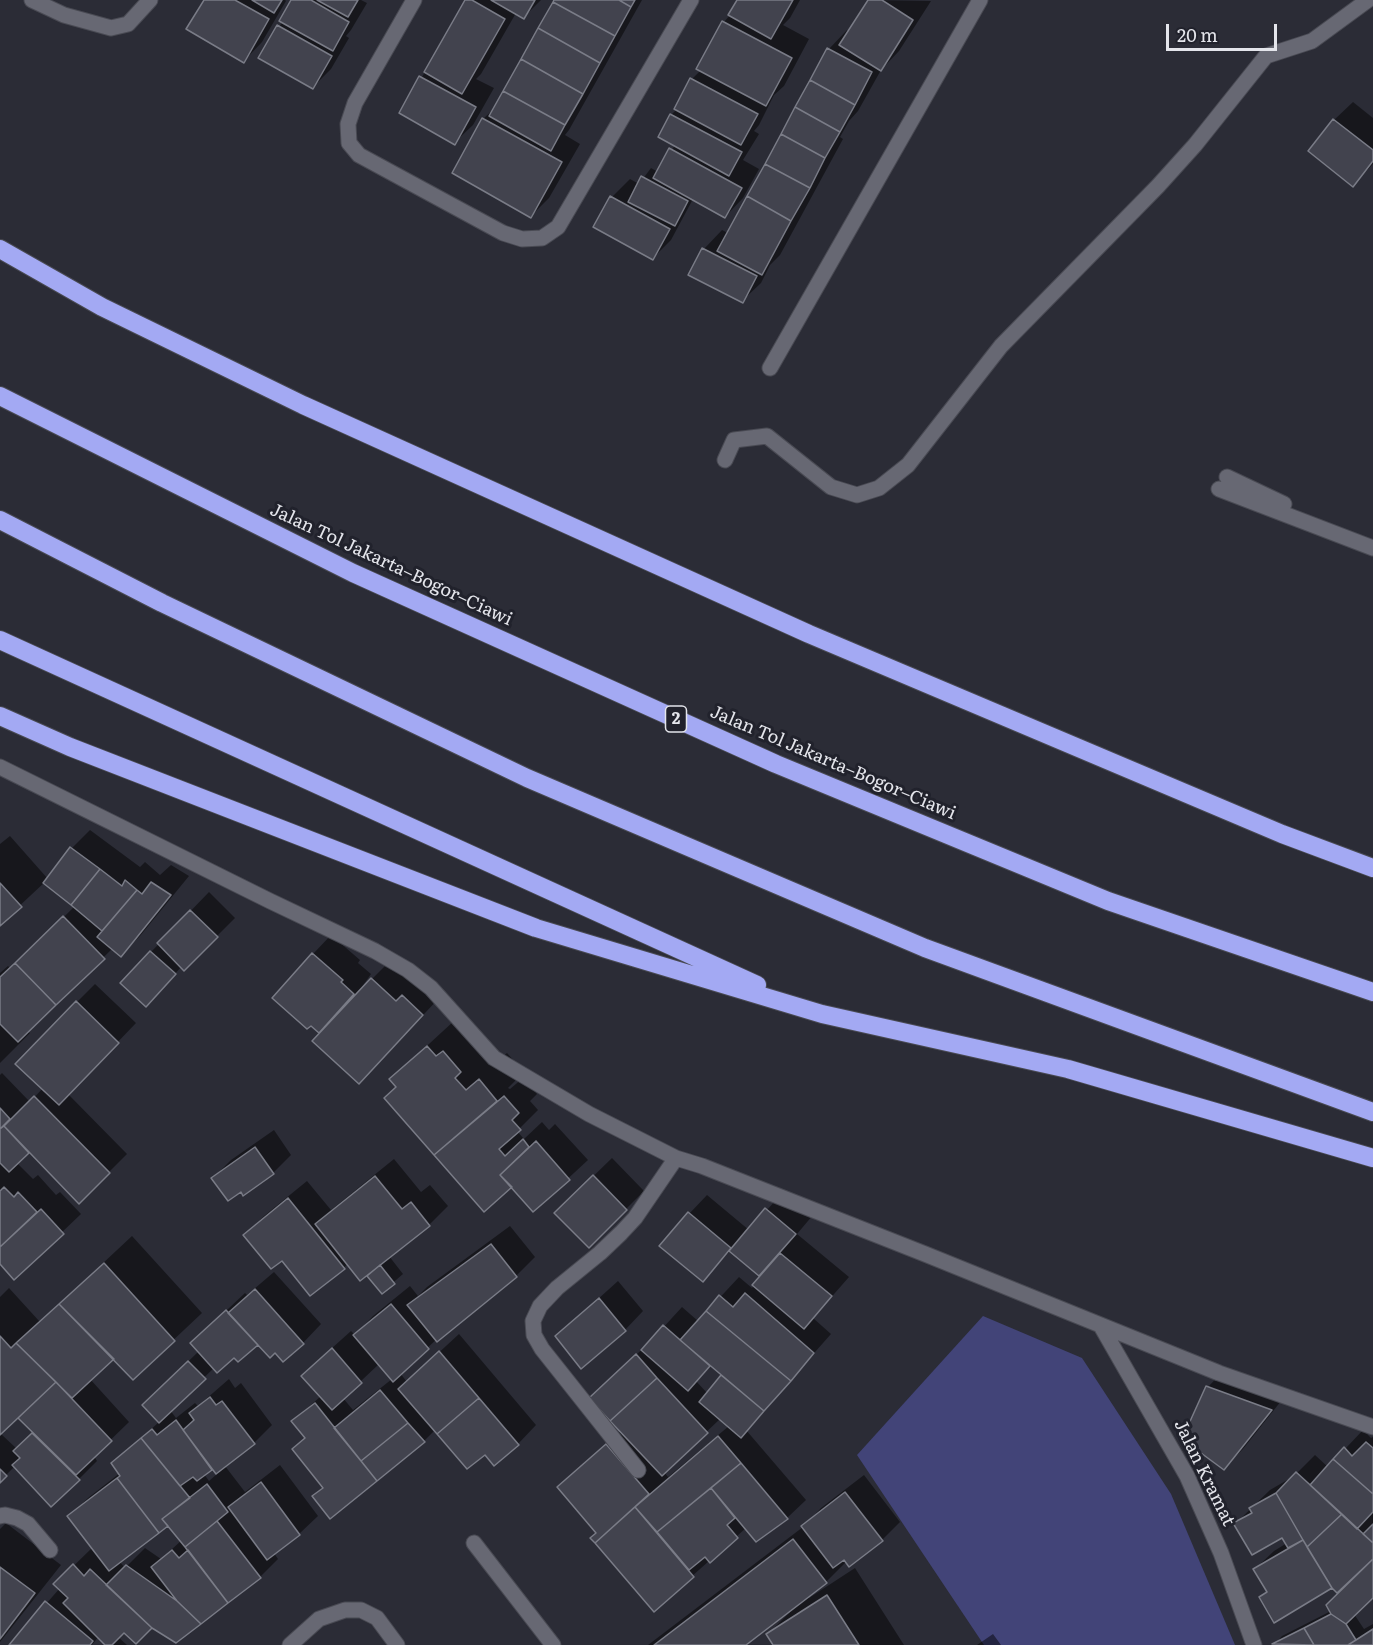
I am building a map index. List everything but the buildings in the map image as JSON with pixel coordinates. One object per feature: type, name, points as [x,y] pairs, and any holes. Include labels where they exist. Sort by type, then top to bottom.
[{"type":"highway","points":[[0,249],[102,307],[303,405],[809,634],[1282,834],[1373,868]]},
{"type":"highway","name":"Jalan Tol Jakarta–Bogor–Ciawi","points":[[0,396],[353,573],[776,764],[1108,901],[1373,993]]},
{"type":"highway","points":[[0,520],[162,603],[527,778],[925,948],[1373,1112]]},
{"type":"highway","points":[[0,640],[822,1014]]},
{"type":"highway","points":[[0,716],[81,751],[536,928],[822,1014],[1068,1069],[1373,1158]]},
{"type":"street","points":[[32,0],[64,15],[111,28],[128,24],[150,0]]},
{"type":"street","points":[[414,0],[355,103],[348,124],[349,143],[359,155],[503,233],[522,239],[542,238],[558,227],[691,0]]},
{"type":"street","points":[[770,368],[980,0]]},
{"type":"street","points":[[724,460],[734,441],[767,436],[831,487],[857,495],[879,488],[908,465],[1001,346],[1173,170],[1266,56],[1312,41],[1368,0]]},
{"type":"street","points":[[1223,483],[1373,548]]},
{"type":"street","points":[[0,767],[270,902],[375,951],[408,970],[431,988],[494,1058],[589,1114],[676,1158],[702,1166],[925,1254],[1219,1373],[1373,1427]]},
{"type":"street","points":[[638,1470],[542,1349],[534,1335],[533,1321],[540,1306],[557,1288],[621,1233],[640,1211],[676,1158]]},
{"type":"street","name":"Jalan Kramat","points":[[1101,1326],[1187,1476],[1221,1553],[1254,1645]]},
{"type":"street","points":[[0,1516],[17,1518],[28,1524],[50,1550]]},
{"type":"street","points":[[474,1543],[553,1645]]},
{"type":"street","points":[[290,1645],[319,1619],[345,1610],[361,1610],[377,1618],[396,1645]]},
{"type":"shaded area","points":[[983,1316],[1082,1358],[1171,1494],[1235,1645],[984,1645],[857,1455]]}]
